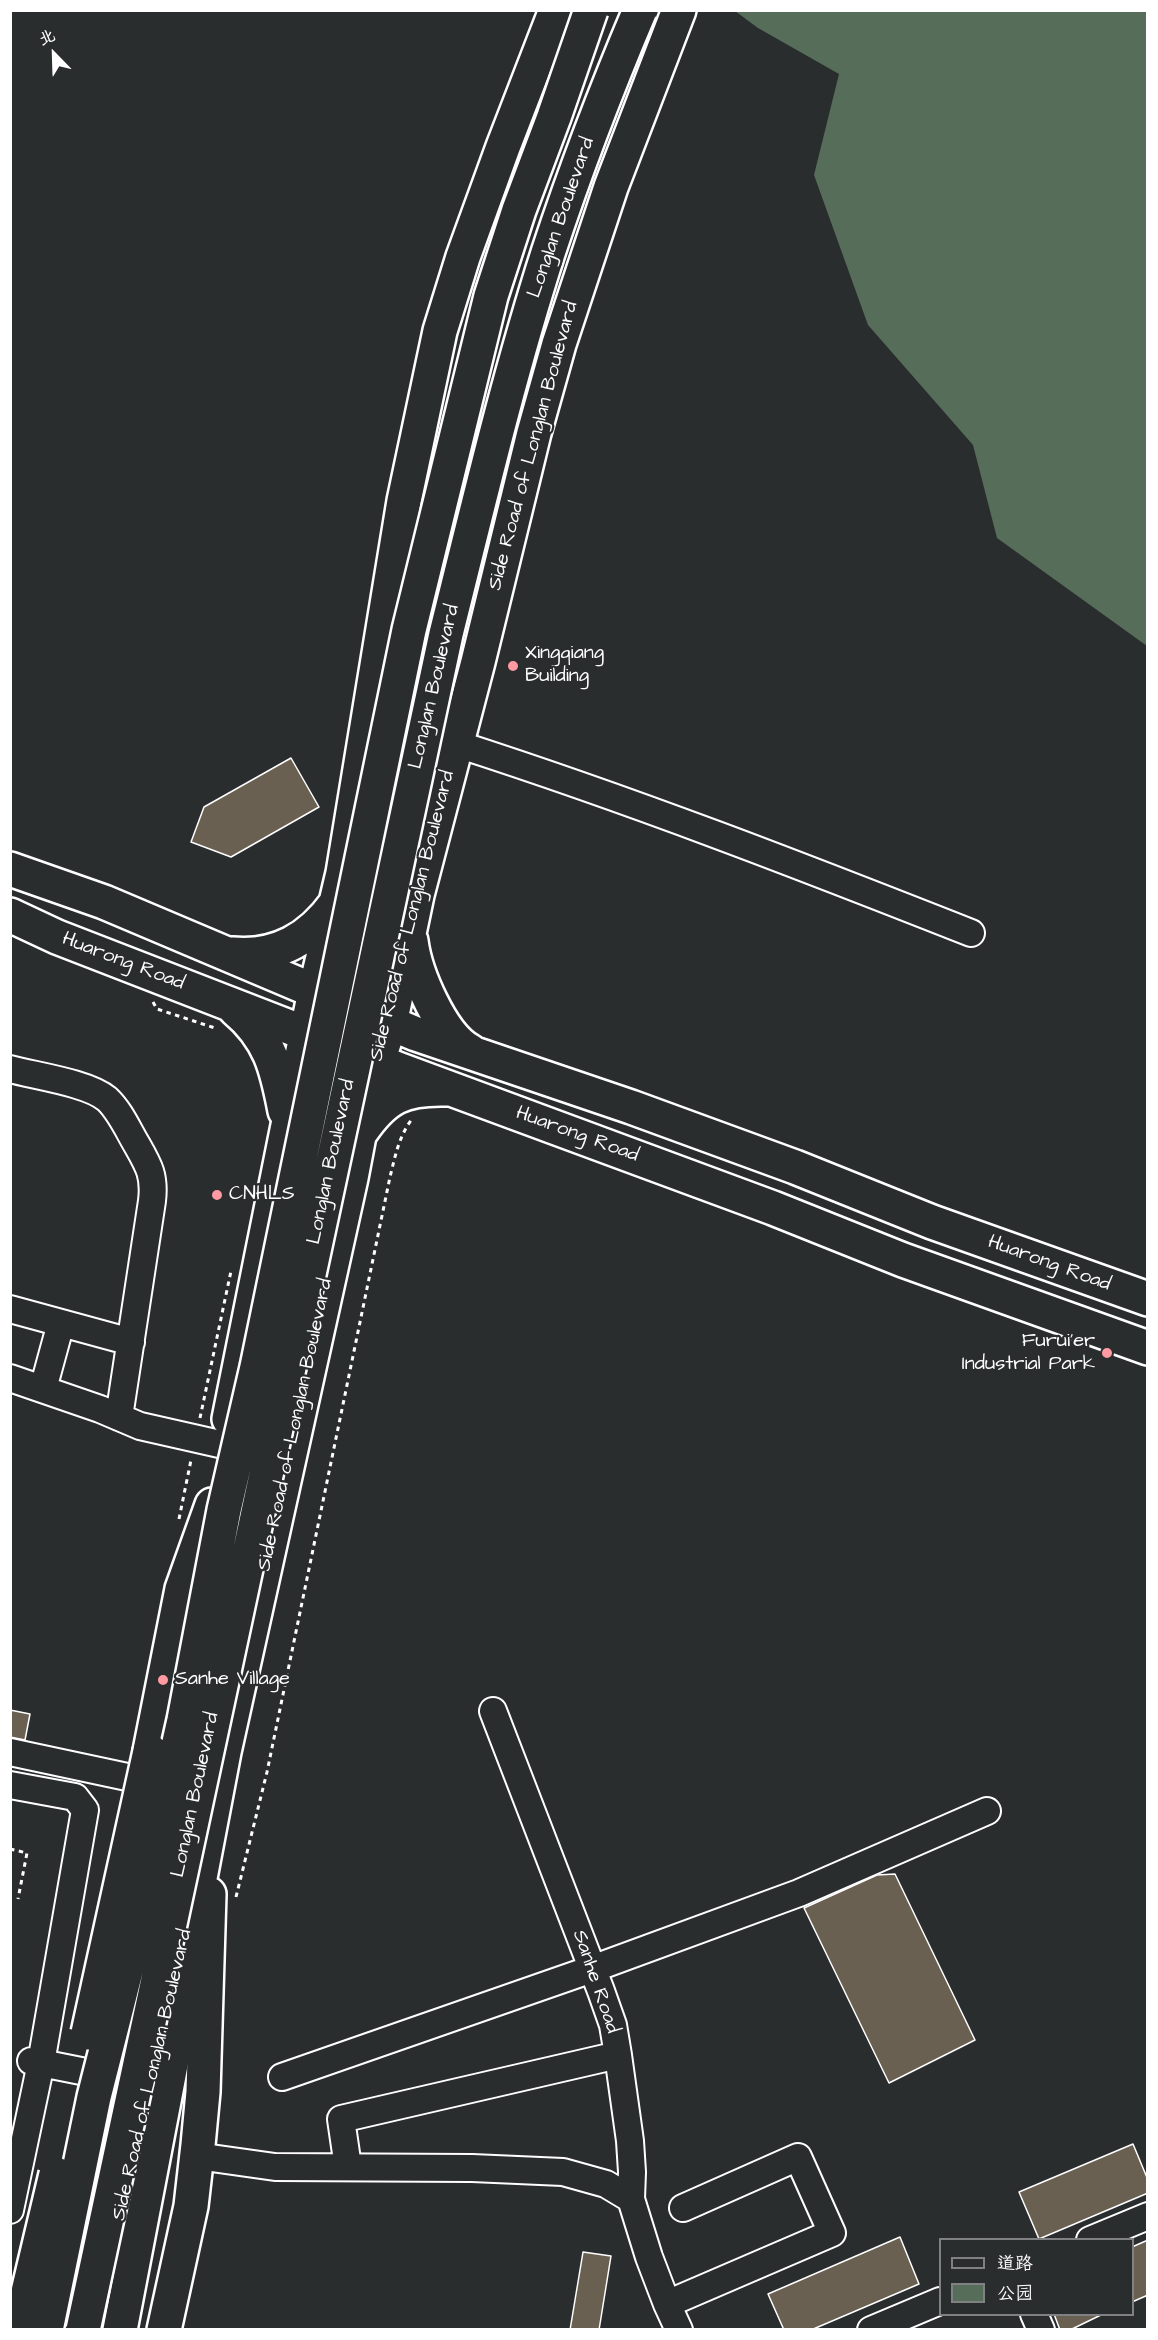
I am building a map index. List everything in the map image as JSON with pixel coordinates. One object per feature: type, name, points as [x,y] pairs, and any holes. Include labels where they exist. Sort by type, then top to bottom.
[{"type":"main road","name":"Longlan Boulevard","points":[[46,2330],[94,2097],[139,1920],[184,1720],[224,1510],[262,1344],[409,630],[491,296],[519,210],[591,10]]},
{"type":"main road","name":"Longlan Boulevard","points":[[83,2330],[218,1690],[446,634],[508,389],[549,252],[602,104],[640,10]]},
{"type":"main road","name":"Side Road of Longlan Boulevard","points":[[95,2330],[170,1985],[196,1899],[220,1771],[366,1099],[390,1024],[417,895],[457,744],[523,474],[559,344],[611,187],[678,10]]},
{"type":"main road","points":[[52,2330],[168,1775],[182,1589],[212,1505],[315,991],[340,887],[404,501],[440,331],[463,257],[548,19]]},
{"type":"main road","name":"Huarong Road","points":[[10,869],[105,902],[390,1024],[631,1107],[795,1167],[932,1222],[1148,1299]]},
{"type":"main road","points":[[340,887],[350,903],[361,913],[375,919],[388,919],[402,913],[417,895]]},
{"type":"main road","points":[[226,953],[257,954],[294,943],[312,932],[326,917],[340,887]]},
{"type":"main road","name":"Huarong Road","points":[[10,915],[223,1016],[307,1033],[451,1089],[773,1208],[903,1260],[1148,1348]]},
{"type":"main road","points":[[410,935],[414,962],[443,1022],[455,1040],[477,1055]]},
{"type":"main road","points":[[223,1016],[246,1018],[259,1034],[272,1056],[288,1123]]},
{"type":"main road","points":[[288,1123],[300,1105],[315,1101],[329,1102],[354,1119],[360,1133],[382,1105],[396,1096],[428,1089],[451,1089]]},
{"type":"main road","points":[[168,1775],[220,1771]]},
{"type":"main road","points":[[164,2330],[191,2206],[203,2092],[212,1811],[168,1775]]},
{"type":"main road","points":[[19,2330],[67,2129],[168,1775]]},
{"type":"main road","points":[[120,2330],[179,2023],[196,1899]]},
{"type":"street","points":[[457,744],[548,774],[833,879],[971,933]]},
{"type":"street","points":[[10,1069],[90,1089],[106,1099],[118,1112],[150,1168],[154,1184],[153,1201],[119,1417]]},
{"type":"street","points":[[10,1309],[130,1342]]},
{"type":"street","points":[[43,1389],[61,1323]]},
{"type":"street","points":[[10,1378],[140,1426],[225,1445]]},
{"type":"street","name":"Sanhe Road","points":[[493,1711],[612,2025],[630,2142],[631,2199],[667,2304],[680,2330]]},
{"type":"street","points":[[10,1752],[168,1775]]},
{"type":"street","points":[[10,1785],[75,1797],[82,1803],[85,1810],[10,2210]]},
{"type":"street","points":[[282,2077],[592,1969],[799,1893],[987,1811]]},
{"type":"street","points":[[348,2167],[341,2119],[618,2055]]},
{"type":"street","points":[[36,2062],[106,2076]]},
{"type":"street","points":[[197,2156],[267,2166],[472,2168],[563,2172],[606,2184],[631,2199]]},
{"type":"street","points":[[667,2304],[832,2234],[798,2157],[683,2208]]},
{"type":"street","points":[[1095,2238],[1148,2216]]},
{"type":"street","points":[[871,2330],[939,2301]]},
{"type":"street","points":[[1035,2316],[1041,2330]]},
{"type":"path","points":[[157,1009],[223,1016]]},
{"type":"path","points":[[260,1803],[390,1178],[399,1142],[406,1127],[415,1116]]},
{"type":"path","points":[[200,1419],[231,1270]]},
{"type":"path","points":[[10,1849],[27,1853],[18,1899]]},
{"type":"green space","points":[[735,11],[1147,11],[1147,646],[997,538],[973,445],[868,325],[814,175],[839,74],[758,28]]},
{"type":"building","points":[[291,758],[319,807],[231,857],[191,842],[204,807]]},
{"type":"building","points":[[10,1710],[30,1714],[25,1740],[10,1737]]},
{"type":"building","points":[[895,1874],[975,2040],[889,2083],[804,1908],[877,1875]]},
{"type":"building","points":[[1133,2144],[1148,2180],[1148,2193],[1041,2238],[1039,2238],[1019,2192]]},
{"type":"building","points":[[900,2237],[919,2284],[811,2330],[784,2330],[768,2294]]},
{"type":"building","points":[[1148,2240],[1148,2295],[1134,2301],[1134,2246]]},
{"type":"building","points":[[583,2252],[611,2256],[599,2330],[570,2330]]},
{"type":"building","points":[[1055,2316],[1099,2316],[1070,2330],[1060,2330]]},
{"type":"place","name":"Xingqiang Building","points":[[513,666]]},
{"type":"place","name":"CNHLS","points":[[217,1195]]},
{"type":"place","name":"Furui'er Industrial Park","points":[[1107,1353]]},
{"type":"place","name":"Sanhe Village","points":[[163,1680]]}]
